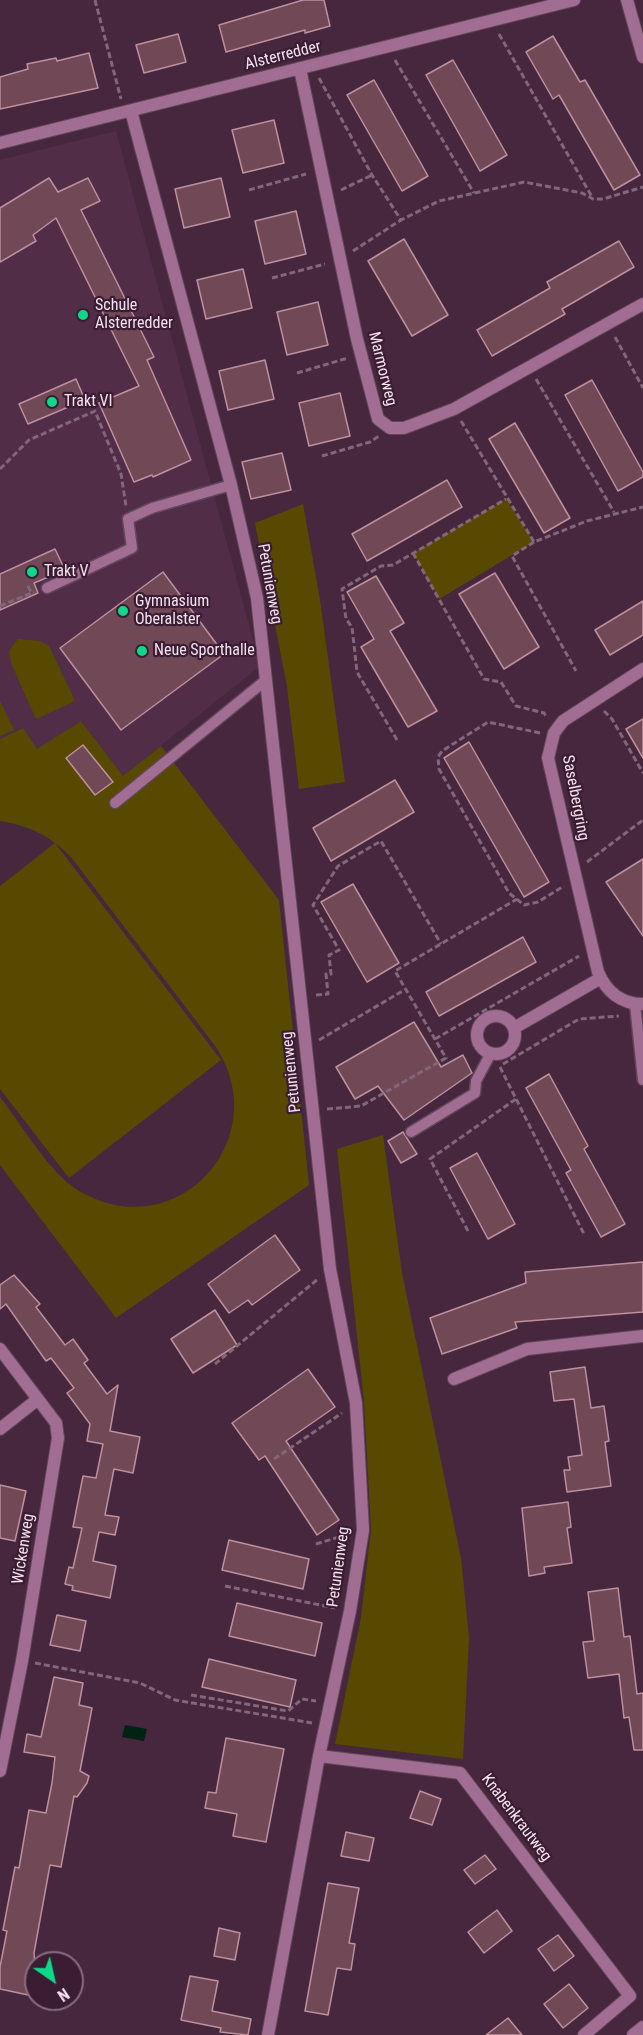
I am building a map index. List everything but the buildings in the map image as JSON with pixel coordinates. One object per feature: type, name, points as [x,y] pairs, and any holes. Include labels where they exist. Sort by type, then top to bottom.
[{"type":"street","name":"Alsterredder","points":[[0,143],[574,0]]},
{"type":"street","points":[[627,0],[643,57]]},
{"type":"street","name":"Marmorweg","points":[[300,69],[319,171],[361,354],[378,419],[390,428],[404,428],[454,409],[643,303]]},
{"type":"street","name":"Petunienweg","points":[[128,112],[231,485],[258,598],[330,1269],[356,1403],[363,1530],[350,1611],[319,1756],[268,2035]]},
{"type":"street","name":"Saselbergring","points":[[639,1004],[613,994],[601,978],[549,770],[549,750],[554,733],[568,716],[643,669]]},
{"type":"street","points":[[514,1028],[601,978]]},
{"type":"street","points":[[498,1016],[505,1018],[514,1028],[514,1041],[510,1048],[498,1054],[491,1053],[478,1042],[478,1029],[486,1019],[498,1016]]},
{"type":"street","points":[[454,1379],[527,1349],[643,1336]]},
{"type":"street","name":"Wickenweg","points":[[0,1348],[56,1423],[58,1438],[22,1661],[0,1771]]},
{"type":"street","points":[[0,1429],[38,1399]]},
{"type":"street","name":"Knabenkrautweg","points":[[319,1756],[460,1773],[630,1996],[584,2035]]},
{"type":"street","points":[[633,2035],[643,2027]]},
{"type":"lane","points":[[47,588],[132,548],[128,519],[153,508],[231,485]]},
{"type":"lane","points":[[115,802],[266,680]]},
{"type":"lane","points":[[639,1004],[643,1080]]},
{"type":"lane","points":[[411,1132],[475,1093],[476,1081],[491,1053]]},
{"type":"path","points":[[95,0],[128,112]]},
{"type":"path","points":[[491,20],[593,199]]},
{"type":"path","points":[[388,47],[474,192]]},
{"type":"path","points":[[312,66],[372,175],[401,220]]},
{"type":"path","points":[[249,190],[319,171]]},
{"type":"path","points":[[325,197],[372,175]]},
{"type":"path","points":[[272,278],[339,260],[401,220],[439,201],[474,192],[524,182],[582,193],[593,199],[603,199],[643,187]]},
{"type":"path","points":[[607,324],[643,388]]},
{"type":"path","points":[[297,373],[361,354]]},
{"type":"path","points":[[529,368],[614,512]]},
{"type":"path","points":[[454,409],[506,499],[534,542]]},
{"type":"path","points":[[0,469],[29,440],[95,411],[122,474],[128,519]]},
{"type":"path","points":[[322,456],[370,442],[390,428]]},
{"type":"path","points":[[397,740],[357,672],[352,627],[346,619],[342,589],[381,566],[393,565],[506,499]]},
{"type":"path","points":[[576,671],[512,556],[534,542],[614,512],[643,507]]},
{"type":"path","points":[[413,553],[484,679],[501,682],[516,706],[544,713],[554,733],[534,733],[488,722],[442,751],[438,758],[439,769],[509,893],[525,905],[538,902],[643,820]]},
{"type":"path","points":[[28,586],[31,592]]},
{"type":"path","points":[[0,606],[31,592],[47,588]]},
{"type":"path","points":[[593,699],[612,719],[643,773]]},
{"type":"path","points":[[301,996],[328,994],[326,974],[331,974],[329,955],[339,950],[313,905],[338,867],[381,841],[441,944]]},
{"type":"path","points":[[313,1110],[361,1106],[446,1058],[395,971],[517,899]]},
{"type":"path","points":[[435,1039],[592,949]]},
{"type":"path","points":[[306,1047],[406,988]]},
{"type":"path","points":[[499,1066],[579,1019],[621,1015],[639,1004]]},
{"type":"path","points":[[491,1053],[584,1234]]},
{"type":"path","points":[[468,1231],[430,1159],[516,1099]]},
{"type":"path","points":[[215,1364],[330,1269]]},
{"type":"path","points":[[274,1459],[356,1403]]},
{"type":"path","points":[[316,1544],[363,1530]]},
{"type":"path","points":[[225,1586],[350,1611]]},
{"type":"path","points":[[22,1661],[140,1683],[175,1700],[326,1725]]},
{"type":"path","points":[[191,1695],[288,1711],[302,1699],[330,1704]]},
{"type":"shaded area","points":[[116,131],[260,666],[123,776],[81,721],[36,750],[23,728],[0,739],[0,160]]},
{"type":"shaded area","points":[[506,499],[534,542],[439,599],[413,553]]},
{"type":"shaded area","points":[[303,504],[320,600],[345,782],[299,789],[287,686],[255,523]]},
{"type":"shaded area","points":[[18,639],[40,641],[49,646],[75,701],[36,719],[11,663],[9,651]]},
{"type":"shaded area","points":[[0,701],[14,730],[0,736]]},
{"type":"shaded area","points":[[81,721],[123,776],[161,746],[279,900],[309,1185],[116,1318],[0,1165],[0,1097],[36,1148],[57,1173],[79,1191],[115,1205],[150,1206],[181,1195],[206,1175],[225,1148],[234,1117],[231,1082],[216,1047],[71,857],[55,843],[38,833],[0,821],[0,739],[23,728],[37,749]]},
{"type":"shaded area","points":[[55,843],[221,1060],[69,1178],[0,1089],[0,886]]},
{"type":"shaded area","points":[[383,1135],[402,1273],[461,1558],[469,1637],[463,1759],[335,1744],[361,1618],[371,1529],[364,1401],[337,1149]]},
{"type":"shaded area","points":[[125,1725],[147,1729],[144,1741],[122,1737]]},
{"type":"place","name":"Schule Alsterredder","points":[[83,315]]},
{"type":"place","name":"Trakt VI","points":[[52,402]]},
{"type":"place","name":"Trakt V","points":[[32,572]]},
{"type":"place","name":"Gymnasium Oberalster","points":[[123,611]]},
{"type":"place","name":"Neue Sporthalle","points":[[142,651]]}]
